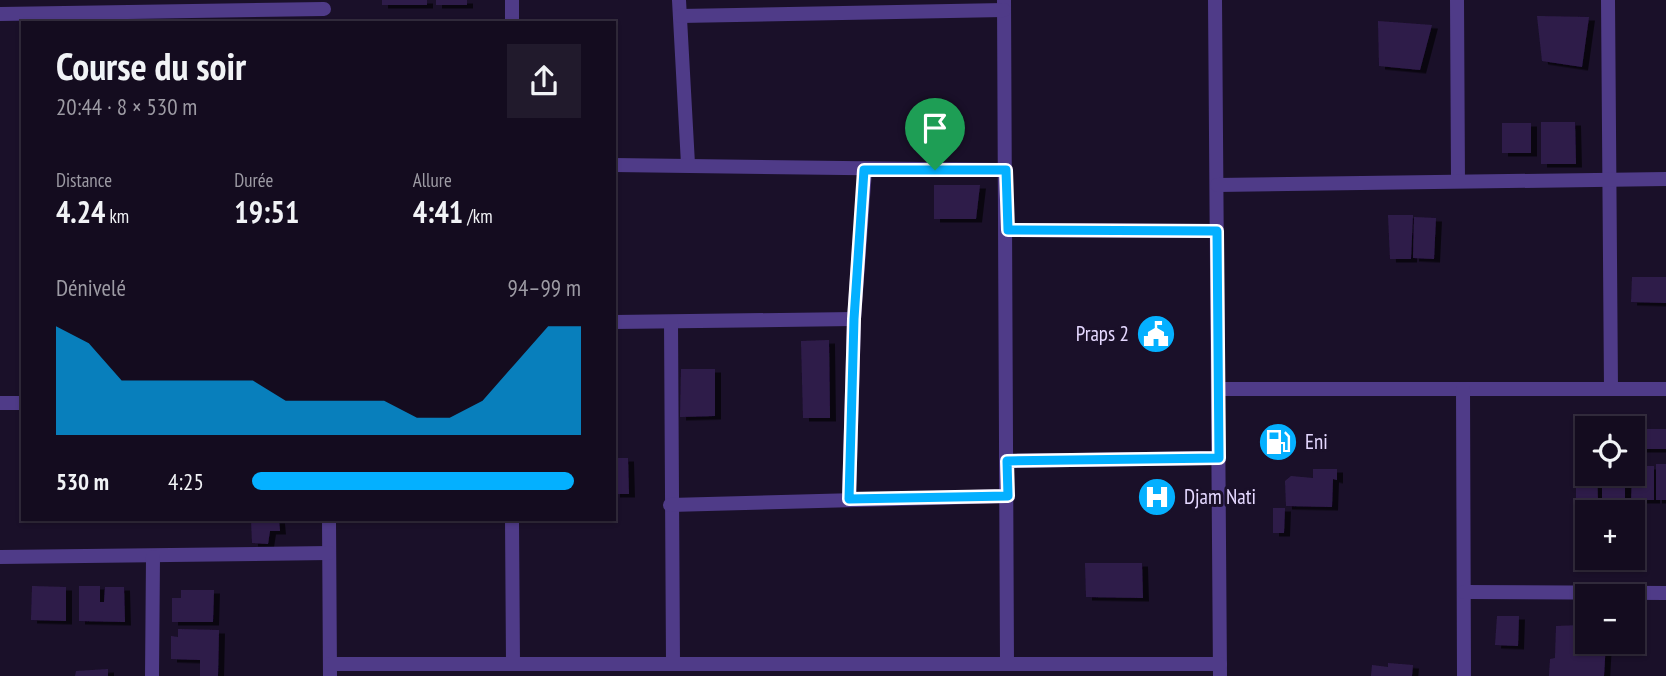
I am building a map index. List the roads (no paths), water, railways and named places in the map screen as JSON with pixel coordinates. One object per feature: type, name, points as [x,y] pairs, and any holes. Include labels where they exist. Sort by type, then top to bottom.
[{"type":"street","points":[[512,0],[512,21]]},
{"type":"street","points":[[679,0],[688,164]]},
{"type":"street","points":[[329,521],[330,670],[513,664],[673,663],[1007,664],[1220,670],[1215,0]]},
{"type":"street","points":[[1457,0],[1458,181]]},
{"type":"street","points":[[1608,0],[1611,389]]},
{"type":"street","points":[[680,16],[1004,5],[1008,230],[1007,664]]},
{"type":"street","points":[[0,14],[148,18],[324,11]]},
{"type":"street","points":[[616,165],[1006,170]]},
{"type":"street","points":[[849,499],[854,319],[864,170]]},
{"type":"street","points":[[1217,185],[1666,179]]},
{"type":"street","points":[[1008,230],[1217,231]]},
{"type":"street","points":[[616,322],[854,319]]},
{"type":"street","points":[[671,322],[673,663]]},
{"type":"street","points":[[1218,389],[1666,389]]},
{"type":"street","points":[[1464,389],[1464,676]]},
{"type":"street","points":[[0,403],[21,403]]},
{"type":"street","points":[[1007,461],[1219,458]]},
{"type":"street","points":[[670,505],[1008,496]]},
{"type":"street","points":[[512,521],[513,664]]},
{"type":"street","points":[[0,557],[329,553]]},
{"type":"street","points":[[152,676],[153,557]]},
{"type":"street","points":[[1464,592],[1666,593]]},
{"type":"place","name":"Praps 2","points":[[1156,334]]},
{"type":"place","name":"Eni","points":[[1278,442]]},
{"type":"place","name":"Djam Nati","points":[[1157,497]]}]
